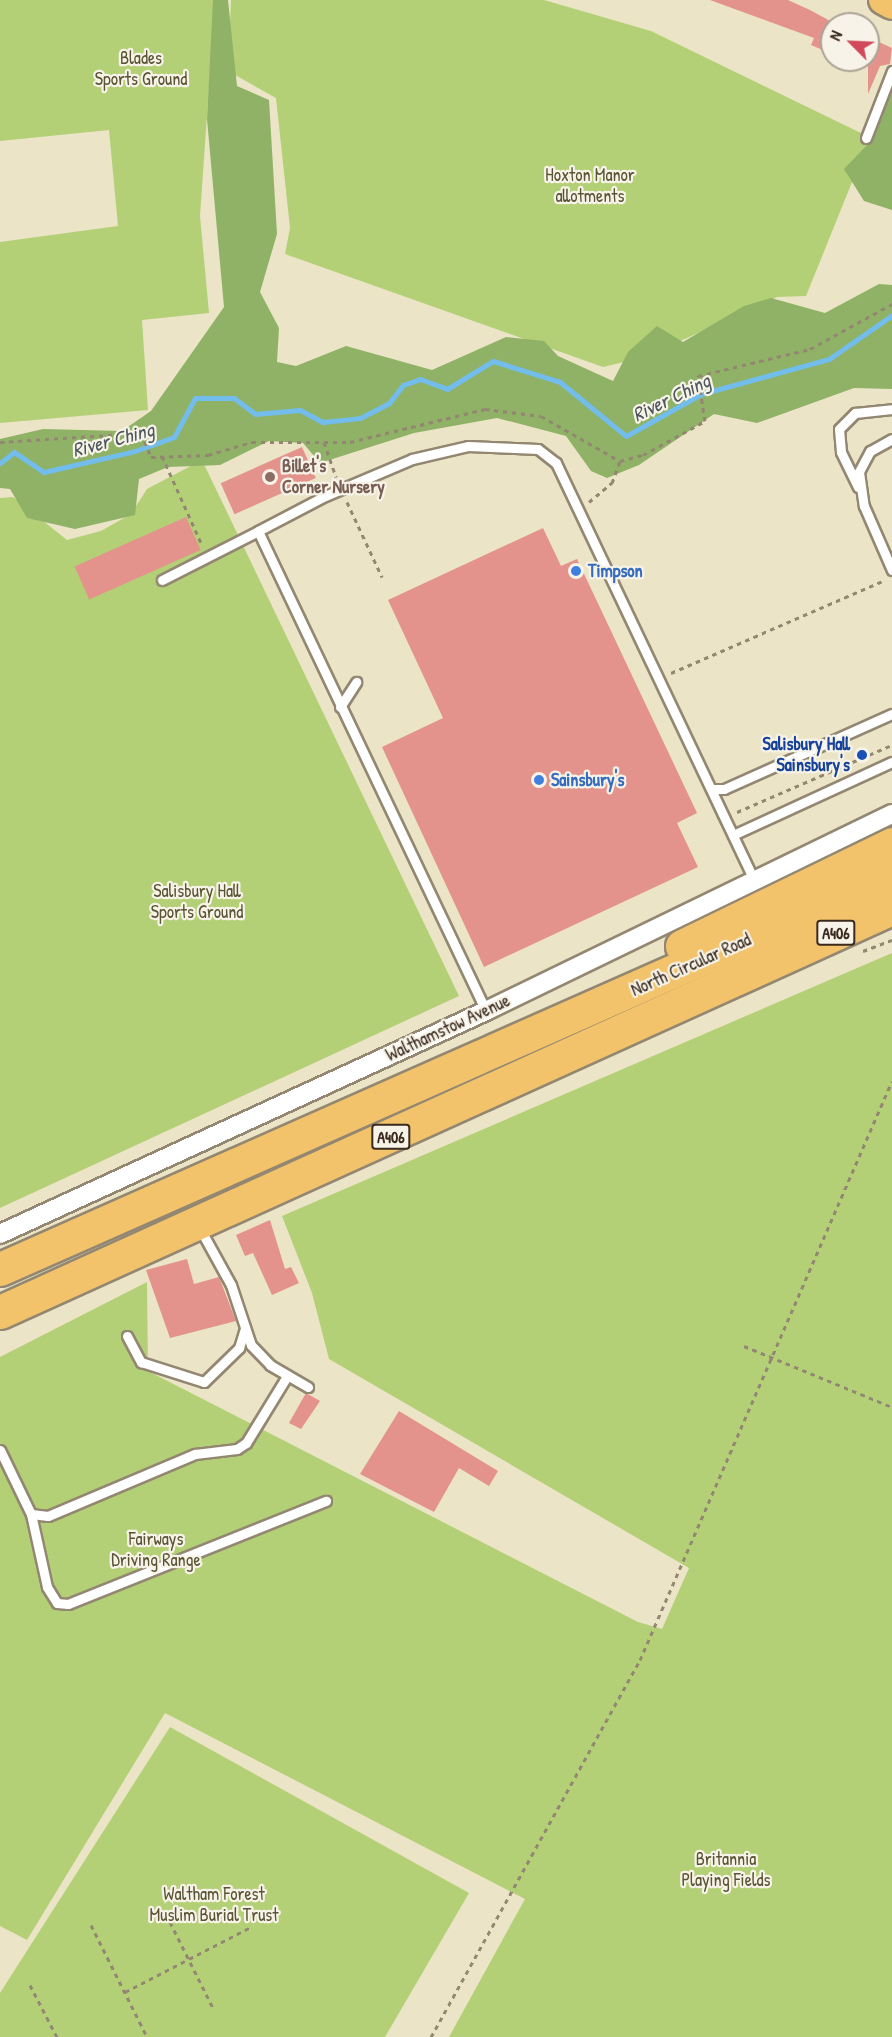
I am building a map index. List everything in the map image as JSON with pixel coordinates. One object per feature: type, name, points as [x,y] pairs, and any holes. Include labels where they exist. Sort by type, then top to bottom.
[{"type":"highway","name":"A406","points":[[489,1052],[544,1014],[892,844]]},
{"type":"highway","name":"North Circular Road","points":[[489,1052],[892,874]]},
{"type":"highway","name":"A406","points":[[0,1312],[782,962],[892,908]]},
{"type":"highway","name":"A406","points":[[782,962],[836,950],[892,928]]},
{"type":"highway","name":"Walthamstow Avenue","points":[[0,1269],[489,1052]]},
{"type":"main road","points":[[883,0],[892,5]]},
{"type":"street","name":"Walthamstow Avenue","points":[[0,1234],[486,1011],[892,814]]},
{"type":"lane","points":[[866,138],[892,71]]},
{"type":"lane","points":[[892,409],[855,413],[839,429],[841,452],[861,492],[892,570]]},
{"type":"lane","points":[[861,492],[865,457],[892,439]]},
{"type":"lane","points":[[162,580],[342,490],[412,459],[454,448],[496,444],[538,448],[569,483],[754,880]]},
{"type":"lane","points":[[258,531],[486,1011]]},
{"type":"lane","points":[[340,707],[357,682]]},
{"type":"lane","points":[[713,789],[724,789],[892,714]]},
{"type":"lane","points":[[734,836],[892,762]]},
{"type":"lane","points":[[198,1224],[231,1285],[251,1345],[287,1376],[308,1387]]},
{"type":"lane","points":[[127,1336],[141,1362],[204,1382],[239,1348],[245,1328]]},
{"type":"lane","points":[[31,1514],[66,1510],[195,1454],[237,1449],[252,1436],[287,1376]]},
{"type":"lane","points":[[0,1450],[31,1514],[47,1587],[57,1603],[68,1604],[326,1501]]},
{"type":"path","points":[[705,410],[697,386],[698,376],[710,371],[810,349],[892,304]]},
{"type":"path","points":[[0,442],[141,433],[151,457],[162,456],[207,557]]},
{"type":"path","points":[[324,442],[342,490],[382,577]]},
{"type":"path","points":[[589,502],[612,483],[621,461]]},
{"type":"path","points":[[669,674],[892,577]]},
{"type":"path","points":[[732,814],[892,745]]},
{"type":"path","points":[[431,2037],[640,1660],[774,1358],[892,1081]]},
{"type":"path","points":[[744,1346],[892,1407]]},
{"type":"path","points":[[170,1922],[213,2008]]},
{"type":"path","points":[[91,1924],[147,2037]]},
{"type":"path","points":[[125,1992],[249,1928]]},
{"type":"path","points":[[30,1985],[57,2037]]},
{"type":"green space","name":"Blades Sports Ground","points":[[0,0],[215,0],[200,216],[209,313],[142,320],[148,410],[0,423],[0,242],[118,226],[109,130],[0,141]]},
{"type":"green space","points":[[213,0],[228,0],[237,86],[269,100],[277,234],[260,292],[279,328],[277,362],[296,366],[346,346],[432,370],[506,337],[544,341],[558,356],[613,381],[628,352],[657,326],[683,342],[744,306],[771,298],[825,313],[879,284],[892,285],[892,389],[854,388],[757,423],[714,414],[639,465],[607,478],[591,471],[566,436],[497,418],[414,433],[320,463],[303,443],[269,441],[220,465],[168,467],[139,479],[135,515],[75,529],[27,518],[10,489],[0,488],[0,439],[43,429],[122,431],[151,411],[224,307],[207,119]]},
{"type":"green space","name":"Hoxton Manor allotments","points":[[231,0],[544,0],[651,31],[865,135],[867,145],[806,296],[777,297],[645,357],[603,367],[285,254],[290,228],[276,98],[228,71]]},
{"type":"green space","points":[[892,85],[892,210],[864,201],[844,169],[867,145]]},
{"type":"green space","name":"Salisbury Hall Sports Ground","points":[[202,460],[459,996],[0,1208],[0,498],[13,497],[67,540],[101,531],[131,514],[147,489]]},
{"type":"green space","points":[[892,953],[892,2037],[449,2037],[525,1899],[165,1713],[27,1940],[0,1926],[0,1357],[147,1282],[148,1371],[638,1622],[662,1629],[689,1568],[329,1359],[312,1293],[282,1216]]},
{"type":"green space","name":"Waltham Forest Muslim Burial Trust","points":[[170,1727],[469,1893],[385,2037],[0,2037],[0,1993]]},
{"type":"building","points":[[710,0],[788,0],[820,15],[820,49],[811,45],[814,38]]},
{"type":"building","points":[[880,42],[892,48],[890,64],[880,66]]},
{"type":"building","points":[[868,72],[877,72],[868,94]]},
{"type":"building","points":[[302,447],[316,478],[235,514],[221,483]]},
{"type":"building","points":[[186,517],[201,550],[89,600],[75,567]]},
{"type":"building","name":"Sainsbury's","points":[[543,528],[561,566],[577,559],[697,813],[677,823],[698,867],[484,967],[382,747],[443,718],[388,600]]},
{"type":"building","points":[[270,1220],[285,1269],[291,1267],[299,1283],[272,1295],[253,1253],[245,1256],[236,1235]]},
{"type":"building","points":[[187,1259],[194,1284],[219,1277],[236,1321],[170,1338],[146,1270]]},
{"type":"building","points":[[306,1393],[320,1401],[301,1429],[289,1423]]},
{"type":"building","points":[[399,1411],[498,1471],[489,1486],[459,1468],[434,1512],[360,1474]]},
{"type":"waterway","name":"River Ching","points":[[0,463],[14,452],[44,472],[135,451],[174,437],[195,398],[234,398],[255,414],[300,410],[323,422],[360,418],[389,403],[403,385],[420,379],[447,389],[493,361],[560,382],[626,436],[701,394],[829,359],[892,315]]},
{"type":"place","name":"Billet's Corner Nursery","points":[[270,477]]},
{"type":"place","name":"Timpson","points":[[576,571]]},
{"type":"place","name":"Salisbury Hall Sainsbury's","points":[[862,755]]},
{"type":"place","name":"Sainsbury's","points":[[539,780]]},
{"type":"park label","name":"Fairways Driving Range","points":[[156,1550]]},
{"type":"park label","name":"Britannia Playing Fields","points":[[726,1870]]}]
